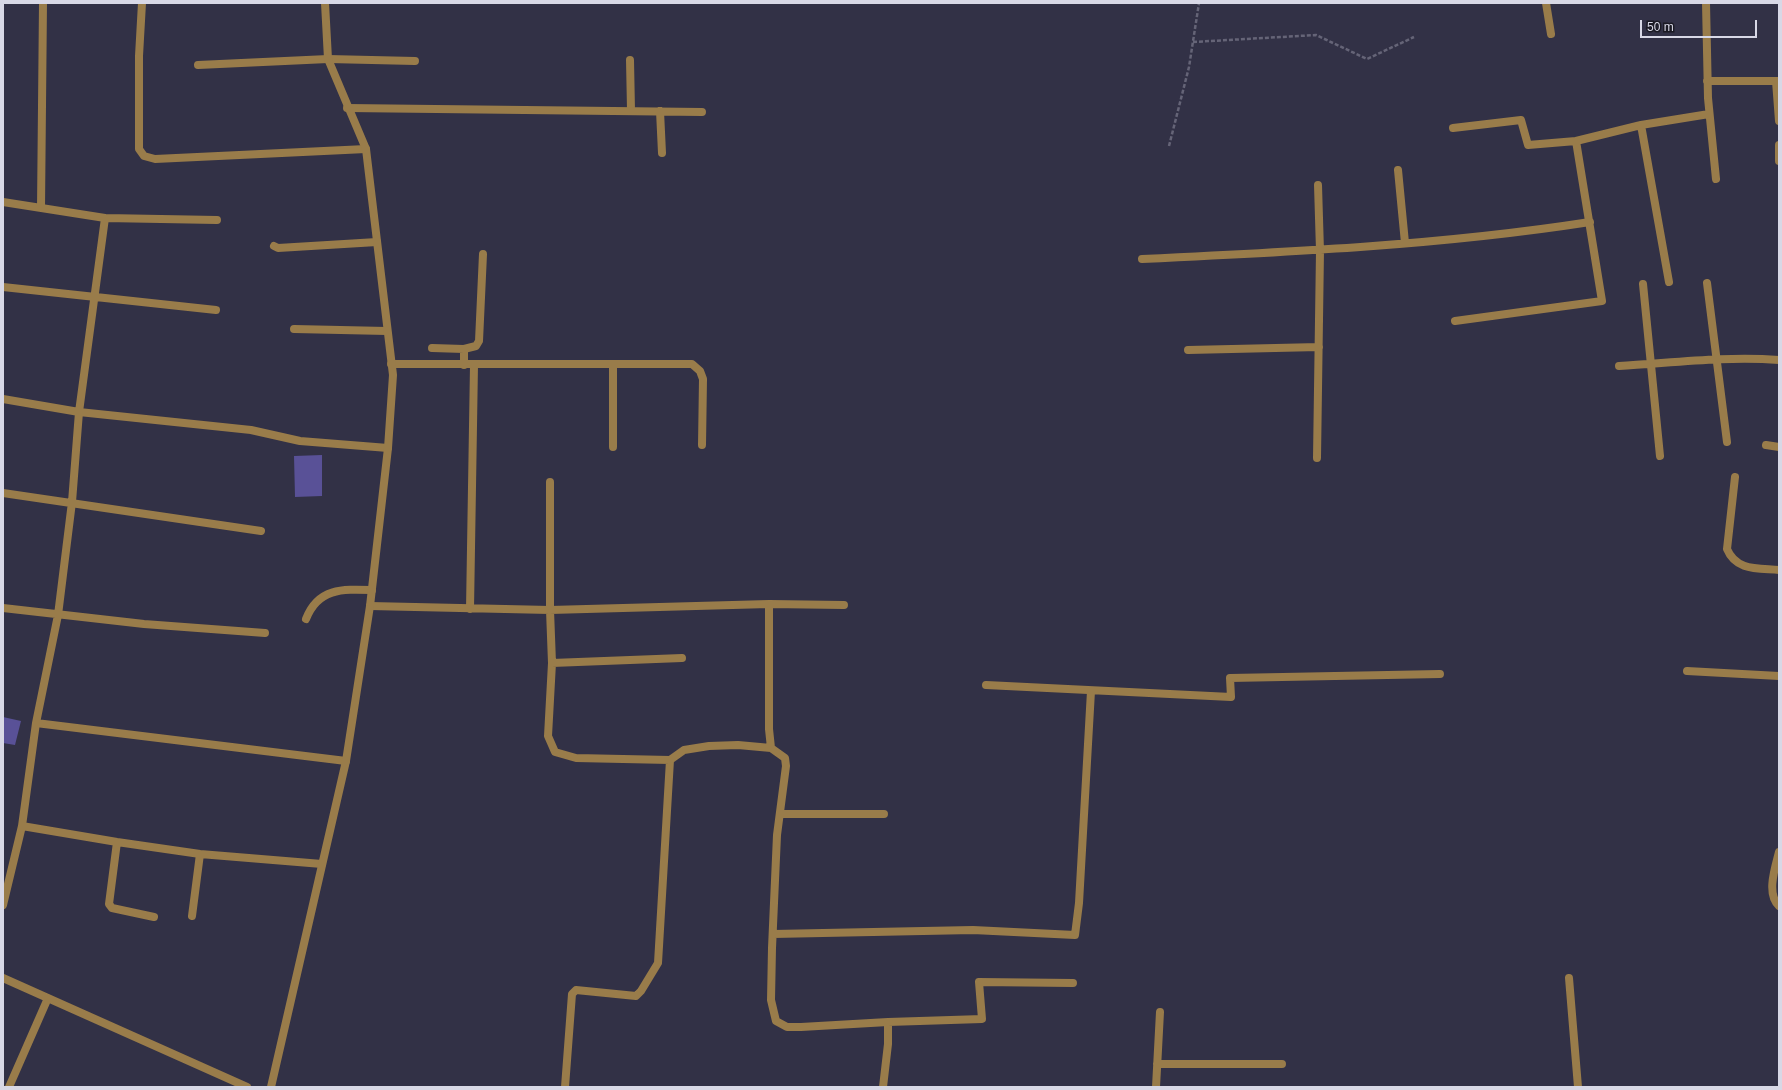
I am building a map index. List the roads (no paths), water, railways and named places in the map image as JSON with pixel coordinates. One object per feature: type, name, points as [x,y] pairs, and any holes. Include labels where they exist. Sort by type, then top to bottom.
[{"type":"street","points":[[41,208],[43,3]]},
{"type":"street","points":[[142,3],[139,56],[139,149],[144,156],[155,159],[366,149]]},
{"type":"street","points":[[271,1087],[346,761],[372,590],[388,448],[393,375],[366,149],[347,108],[328,59],[325,3]]},
{"type":"street","points":[[1546,3],[1551,34]]},
{"type":"street","points":[[1706,3],[1707,81],[1716,179]]},
{"type":"street","points":[[198,65],[328,59],[415,61]]},
{"type":"street","points":[[630,60],[631,110]]},
{"type":"street","points":[[1707,81],[1778,81],[1779,121]]},
{"type":"street","points":[[347,108],[702,112]]},
{"type":"street","points":[[660,111],[662,153]]},
{"type":"street","points":[[1454,128],[1521,120],[1526,142],[1530,146],[1576,141],[1641,125],[1710,114]]},
{"type":"street","points":[[1641,125],[1670,282]]},
{"type":"street","points":[[1455,321],[1602,301],[1576,141]]},
{"type":"street","points":[[1779,144],[1779,161]]},
{"type":"street","points":[[1398,170],[1405,243]]},
{"type":"street","points":[[1317,458],[1320,251],[1318,186]]},
{"type":"street","points":[[3,202],[105,218],[217,220]]},
{"type":"street","points":[[3,905],[22,826],[36,723],[58,615],[72,502],[79,412],[105,218]]},
{"type":"street","points":[[1142,258],[1320,251],[1518,232],[1590,222]]},
{"type":"street","points":[[274,246],[278,248],[377,242]]},
{"type":"street","points":[[432,348],[464,349],[476,346],[479,341],[483,254]]},
{"type":"street","points":[[1707,283],[1727,442]]},
{"type":"street","points":[[1643,284],[1660,456]]},
{"type":"street","points":[[3,287],[216,310]]},
{"type":"street","points":[[294,330],[388,331]]},
{"type":"street","points":[[1188,350],[1319,347]]},
{"type":"street","points":[[464,349],[464,365]]},
{"type":"street","points":[[1619,366],[1717,359],[1755,358],[1779,360]]},
{"type":"street","points":[[391,364],[692,364],[700,371],[703,380],[702,445]]},
{"type":"street","points":[[613,364],[613,446]]},
{"type":"street","points":[[470,609],[474,365]]},
{"type":"street","points":[[3,400],[79,412],[251,430],[300,441],[388,448]]},
{"type":"street","points":[[1766,445],[1779,447]]},
{"type":"street","points":[[1735,477],[1727,549],[1731,559],[1742,566],[1779,570]]},
{"type":"street","points":[[550,482],[550,610],[552,663],[548,736],[555,752],[576,758],[670,760],[684,750],[709,746],[738,745],[771,748],[785,758],[786,766],[777,834],[773,934],[771,1000],[776,1021],[787,1027],[801,1027],[982,1019],[979,982],[1073,983]]},
{"type":"street","points":[[3,493],[261,531]]},
{"type":"street","points":[[306,619],[310,607],[324,596],[338,591],[372,590]]},
{"type":"street","points":[[370,606],[550,610],[769,604],[844,605]]},
{"type":"street","points":[[769,604],[768,699],[771,748]]},
{"type":"street","points":[[3,608],[58,615],[264,633]]},
{"type":"street","points":[[552,663],[682,658]]},
{"type":"street","points":[[1687,671],[1779,676]]},
{"type":"street","points":[[986,686],[1232,697],[1230,678],[1440,674]]},
{"type":"street","points":[[773,934],[973,930],[1075,935],[1079,903],[1091,690]]},
{"type":"street","points":[[36,723],[346,761]]},
{"type":"street","points":[[565,1087],[572,994],[576,990],[636,996],[641,991],[658,963],[670,760]]},
{"type":"street","points":[[780,814],[884,814]]},
{"type":"street","points":[[22,826],[200,854],[322,864]]},
{"type":"street","points":[[117,842],[109,904],[112,908],[154,917]]},
{"type":"street","points":[[1779,852],[1772,892],[1775,902],[1779,906]]},
{"type":"street","points":[[192,916],[200,854]]},
{"type":"street","points":[[3,978],[247,1087]]},
{"type":"street","points":[[1569,978],[1578,1087]]},
{"type":"street","points":[[9,1087],[48,998]]},
{"type":"street","points":[[1156,1087],[1160,1012]]},
{"type":"street","points":[[883,1087],[888,1044],[888,1022]]},
{"type":"street","points":[[1157,1064],[1282,1064]]}]
